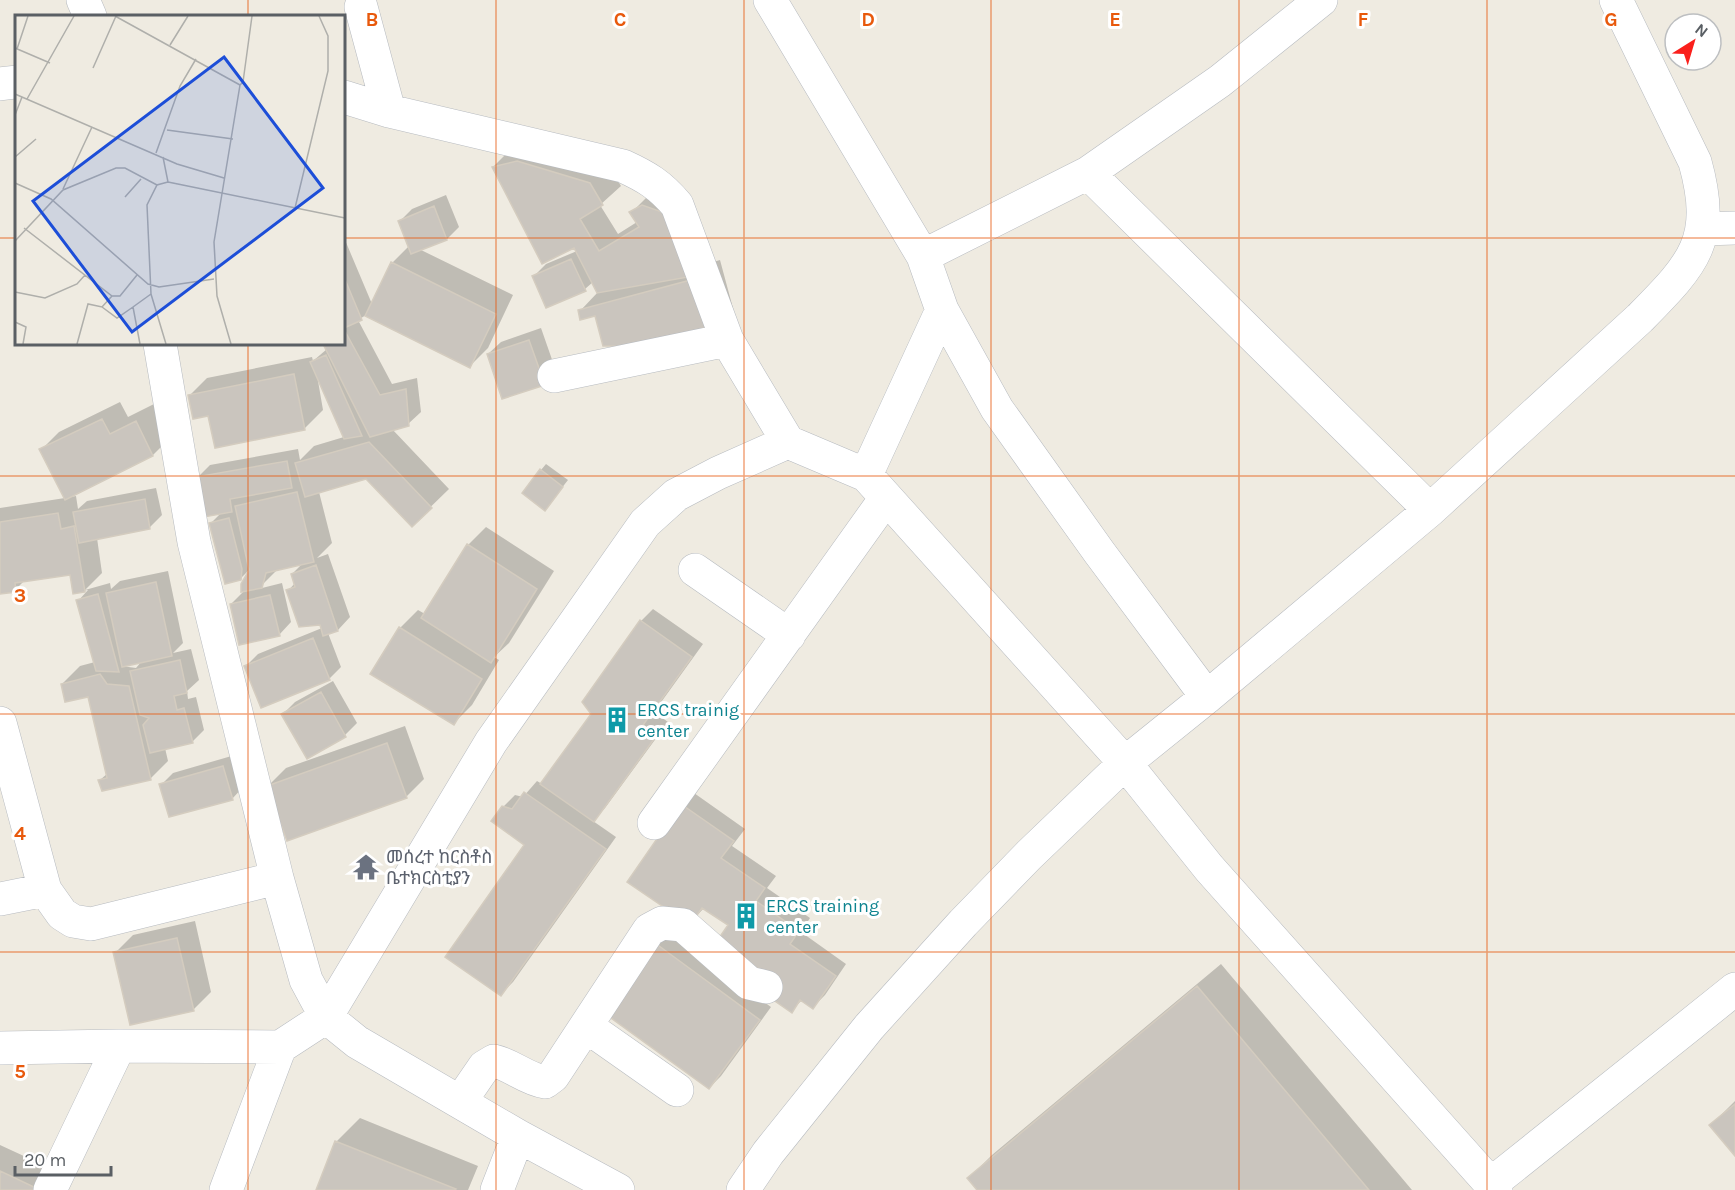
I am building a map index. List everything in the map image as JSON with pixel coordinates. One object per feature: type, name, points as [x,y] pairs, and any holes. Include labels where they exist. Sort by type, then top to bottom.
[{"type":"street","points":[[83,0],[90,15]]},
{"type":"street","points":[[770,0],[922,256],[942,310],[997,409],[1099,552],[1208,697]]},
{"type":"street","points":[[922,256],[1088,173],[1220,81],[1322,0]]},
{"type":"street","points":[[743,1190],[768,1153],[869,1027],[963,923],[1029,855],[1125,763],[1208,697],[1430,510],[1631,326],[1672,286],[1719,229],[1695,162],[1616,0]]},
{"type":"street","points":[[356,8],[389,111]]},
{"type":"street","points":[[0,84],[15,82]]},
{"type":"street","points":[[345,98],[389,111],[623,166],[647,176],[664,190],[677,206],[727,340],[788,442],[876,487],[1125,763],[1209,868],[1494,1187],[1735,989]]},
{"type":"street","points":[[1088,173],[1430,510]]},
{"type":"street","points":[[654,823],[789,635],[876,487],[942,310]]},
{"type":"street","points":[[554,376],[727,340]]},
{"type":"street","points":[[160,345],[194,542],[278,878],[306,980],[326,1017],[357,1042],[518,1136],[618,1190]]},
{"type":"street","points":[[0,1048],[280,1047],[326,1017],[491,742],[645,523],[676,495],[718,473],[788,442]]},
{"type":"street","points":[[695,570],[789,635]]},
{"type":"street","points":[[0,723],[45,890],[62,914],[73,921],[91,924],[278,878]]},
{"type":"street","points":[[0,899],[45,890]]},
{"type":"street","points":[[460,1102],[484,1067],[494,1061],[507,1064],[534,1080],[545,1082],[553,1076],[649,930],[662,923],[683,926],[749,983],[766,987]]},
{"type":"street","points":[[586,1026],[677,1090]]},
{"type":"street","points":[[50,1190],[119,1046]]},
{"type":"street","points":[[226,1190],[280,1047]]},
{"type":"street","points":[[497,1190],[518,1136]]},
{"type":"building","points":[[517,161],[590,183],[603,205],[580,219],[599,251],[639,227],[629,212],[642,205],[665,213],[694,276],[597,293],[574,248],[542,264],[492,167]]},
{"type":"building","points":[[434,206],[447,240],[411,254],[398,221]]},
{"type":"building","points":[[571,259],[586,291],[546,308],[532,276]]},
{"type":"building","points":[[391,262],[496,314],[470,368],[365,316]]},
{"type":"building","points":[[702,277],[717,331],[621,346],[603,346],[595,316],[580,320],[578,310]]},
{"type":"building","points":[[345,279],[362,320],[345,328]]},
{"type":"building","points":[[345,334],[380,395],[406,389],[409,426],[370,437],[324,345],[345,345]]},
{"type":"building","points":[[529,340],[545,385],[502,399],[487,354]]},
{"type":"building","points":[[326,355],[362,436],[344,439],[310,362]]},
{"type":"building","points":[[294,374],[305,430],[215,448],[208,416],[193,419],[188,395]]},
{"type":"building","points":[[102,419],[110,434],[136,421],[153,456],[65,500],[39,449]]},
{"type":"building","points":[[369,442],[432,508],[412,527],[366,479],[305,497],[295,463]]},
{"type":"building","points":[[287,461],[292,488],[230,499],[232,512],[204,517],[196,477]]},
{"type":"building","points":[[540,469],[563,487],[545,511],[522,493]]},
{"type":"building","points":[[297,492],[314,562],[266,573],[262,588],[241,592],[241,584],[249,570],[235,506]]},
{"type":"building","points":[[145,499],[150,529],[79,543],[73,512]]},
{"type":"building","points":[[58,513],[61,529],[74,526],[85,592],[73,594],[70,575],[15,583],[16,592],[0,594],[0,522]]},
{"type":"building","points":[[229,518],[242,569],[241,580],[225,584],[209,523]]},
{"type":"building","points":[[467,544],[537,589],[491,663],[421,618]]},
{"type":"building","points":[[316,565],[338,631],[323,636],[320,625],[299,627],[286,590],[295,587],[291,574]]},
{"type":"building","points":[[156,582],[172,656],[122,667],[106,593]]},
{"type":"building","points":[[98,594],[119,672],[96,671],[76,600]]},
{"type":"building","points":[[270,595],[280,636],[239,645],[230,604]]},
{"type":"building","name":"ERCS trainig center","points":[[640,620],[692,657],[643,725],[657,735],[594,822],[540,784],[591,714],[582,702]]},
{"type":"building","points":[[399,627],[482,679],[454,725],[370,674]]},
{"type":"building","points":[[313,638],[330,680],[261,708],[244,666]]},
{"type":"building","points":[[180,660],[187,693],[174,696],[177,710],[184,708],[193,743],[150,753],[143,725],[149,718],[140,715],[130,671]]},
{"type":"building","points":[[100,674],[107,684],[129,686],[151,780],[102,791],[98,780],[107,778],[88,697],[65,702],[61,684]]},
{"type":"building","points":[[321,692],[346,737],[307,759],[281,714]]},
{"type":"building","points":[[387,743],[407,798],[287,841],[267,786]]},
{"type":"building","points":[[223,766],[233,800],[169,817],[159,784]]},
{"type":"building","points":[[524,792],[606,849],[501,996],[445,957],[524,845],[491,821],[502,806],[512,809]]},
{"type":"building","name":"ERCS training center","points":[[681,804],[734,841],[721,858],[765,888],[756,901],[799,931],[790,944],[836,976],[813,1009],[800,1000],[792,1013],[749,983],[717,941],[728,925],[702,908],[690,925],[627,882]]},
{"type":"building","points":[[177,938],[194,1011],[130,1025],[113,952]]},
{"type":"building","points":[[655,943],[760,1020],[709,1089],[604,1013]]},
{"type":"building","points":[[1197,986],[1369,1190],[977,1190],[967,1178]]},
{"type":"building","points":[[1735,1104],[1735,1156],[1709,1125]]},
{"type":"building","points":[[335,1141],[456,1189],[316,1190]]},
{"type":"building","points":[[0,1171],[36,1188],[34,1190],[0,1190]]},
{"type":"place","name":"ERCS trainig center","points":[[617,720]]},
{"type":"place","name":"መሰረተ ከርስቶስ ቤተክርስቲያን","points":[[366,867]]},
{"type":"place","name":"ERCS training center","points":[[746,916]]}]
